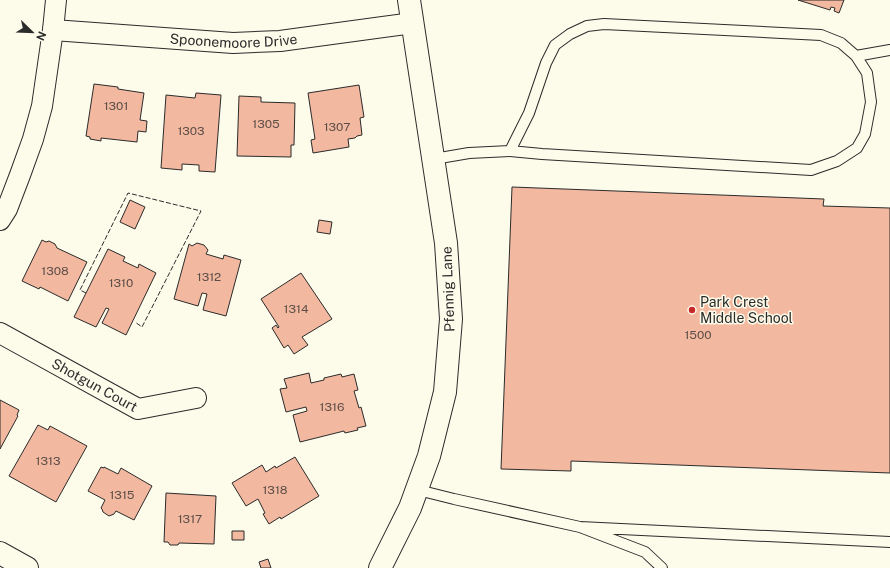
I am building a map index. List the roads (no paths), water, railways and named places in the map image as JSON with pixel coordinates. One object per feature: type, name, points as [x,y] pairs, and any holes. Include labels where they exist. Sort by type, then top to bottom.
[{"type":"street","points":[[0,220],[7,208],[33,139],[42,106],[56,0]]},
{"type":"street","name":"Pfennig Lane","points":[[380,568],[418,490],[429,456],[445,392],[451,318],[446,243],[409,0]]},
{"type":"street","name":"Spoonemoore Drive","points":[[53,30],[233,43],[280,41],[412,23]]},
{"type":"street","name":"Shotgun Court","points":[[0,333],[138,409],[196,398]]},
{"type":"street","points":[[0,553],[27,568]]},
{"type":"lane","points":[[434,159],[469,153],[510,151],[811,170],[837,161],[857,148],[865,134],[871,102],[867,73],[856,56],[841,43],[821,35],[604,24],[587,26],[570,34],[555,45],[546,63],[529,113],[510,151]]},
{"type":"lane","points":[[856,56],[890,50]]},
{"type":"lane","points":[[418,490],[580,527],[645,552],[662,568]]},
{"type":"lane","points":[[580,527],[890,542]]},
{"type":"place","name":"Park Crest Middle School","points":[[692,310]]}]
